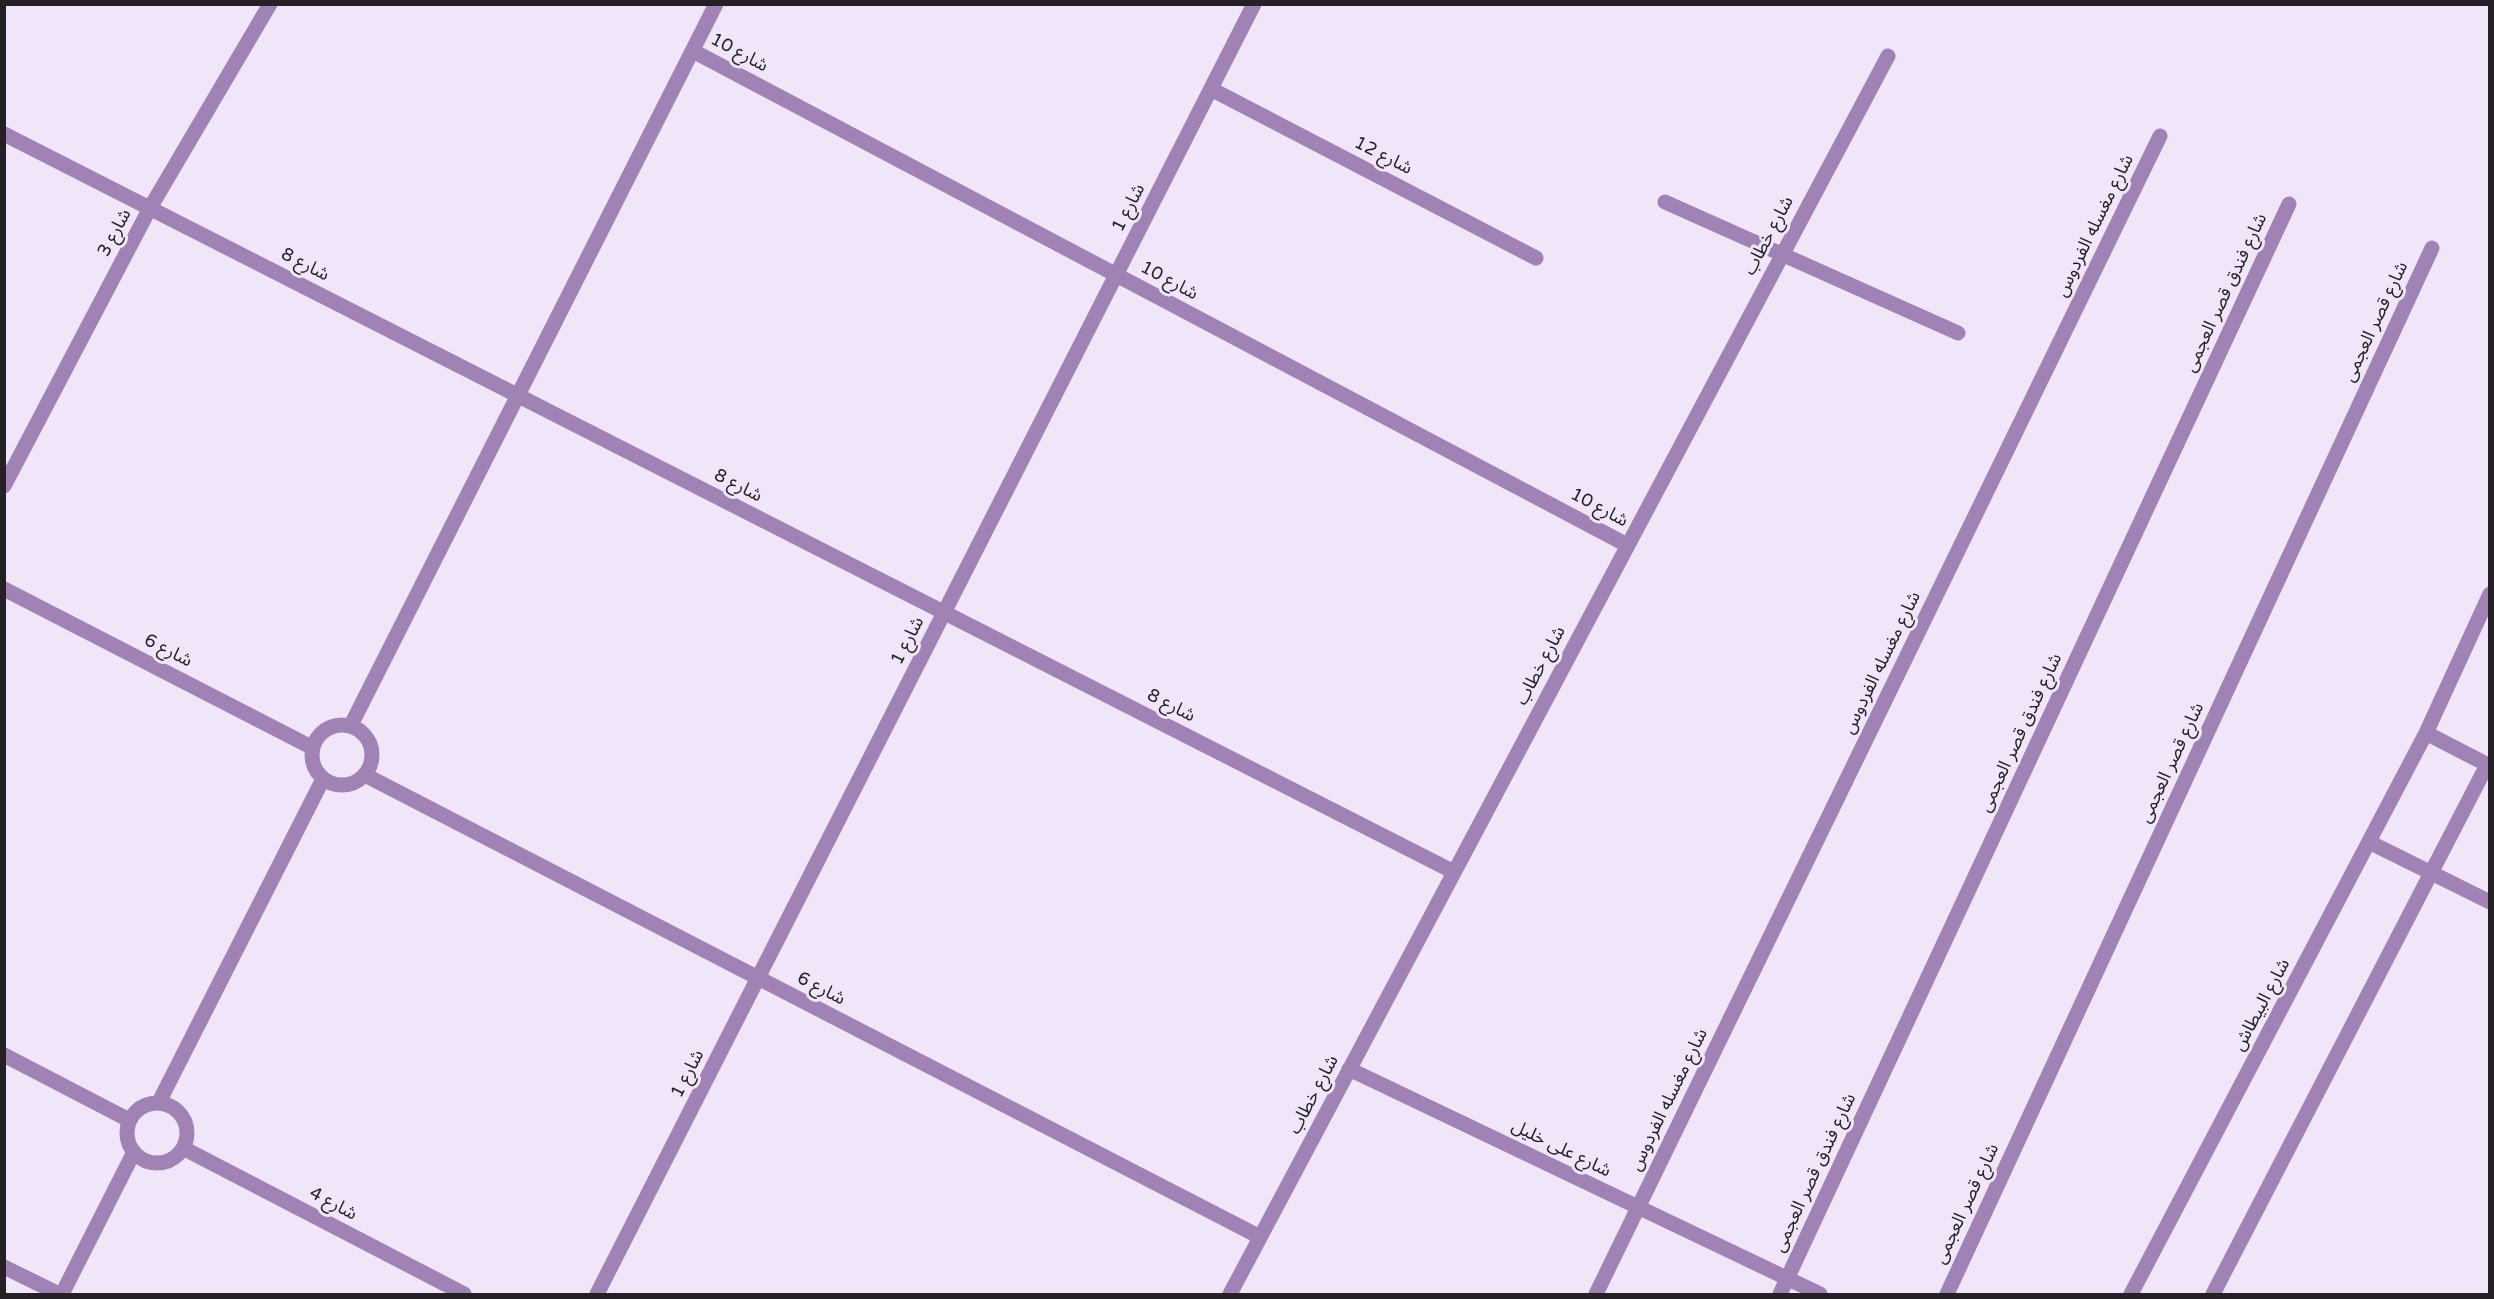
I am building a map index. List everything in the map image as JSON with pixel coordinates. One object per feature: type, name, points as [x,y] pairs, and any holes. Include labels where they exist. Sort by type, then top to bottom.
[{"type":"street","name":"شارع 3","points":[[4,486],[150,208],[270,4]]},
{"type":"street","points":[[351,725],[716,4]]},
{"type":"street","name":"شارع 1","points":[[597,1294],[1254,4]]},
{"type":"street","name":"شارع 10","points":[[693,51],[1627,545]]},
{"type":"street","name":"شارع خطاب","points":[[1230,1294],[1888,56]]},
{"type":"street","name":"شارع 12","points":[[1211,89],[1536,258]]},
{"type":"street","name":"شارع 8","points":[[4,134],[1454,872]]},
{"type":"street","name":"شارع مغسله الفردوس","points":[[1596,1294],[2160,136]]},
{"type":"street","points":[[1665,202],[1958,333]]},
{"type":"street","name":"شارع فندق قصر العجمى","points":[[1780,1294],[2289,204]]},
{"type":"street","name":"شارع قصر العجمى","points":[[1947,1294],[2432,248]]},
{"type":"street","name":"شارع 6","points":[[4,589],[313,748]]},
{"type":"street","name":"شارع البيطاش","points":[[2131,1294],[2426,733],[2490,594]]},
{"type":"street","points":[[339,725],[351,725],[362,731],[369,740],[373,752],[371,764],[365,775],[350,785],[340,786],[323,779],[314,765],[313,748],[318,736],[327,729],[339,725]]},
{"type":"street","points":[[2213,1294],[2488,765],[2426,733]]},
{"type":"street","name":"شارع 6","points":[[365,775],[1260,1237]]},
{"type":"street","points":[[159,1102],[323,779]]},
{"type":"street","points":[[2369,842],[2490,902]]},
{"type":"street","points":[[4,1055],[129,1120]]},
{"type":"street","name":"شارع على خليل","points":[[1349,1069],[1820,1294]]},
{"type":"street","points":[[159,1102],[169,1105],[184,1118],[187,1138],[178,1155],[164,1162],[147,1162],[134,1152],[128,1140],[129,1120],[142,1106],[159,1102]]},
{"type":"street","name":"شارع 4","points":[[183,1148],[464,1294]]},
{"type":"street","points":[[4,1267],[60,1294],[134,1152]]}]
